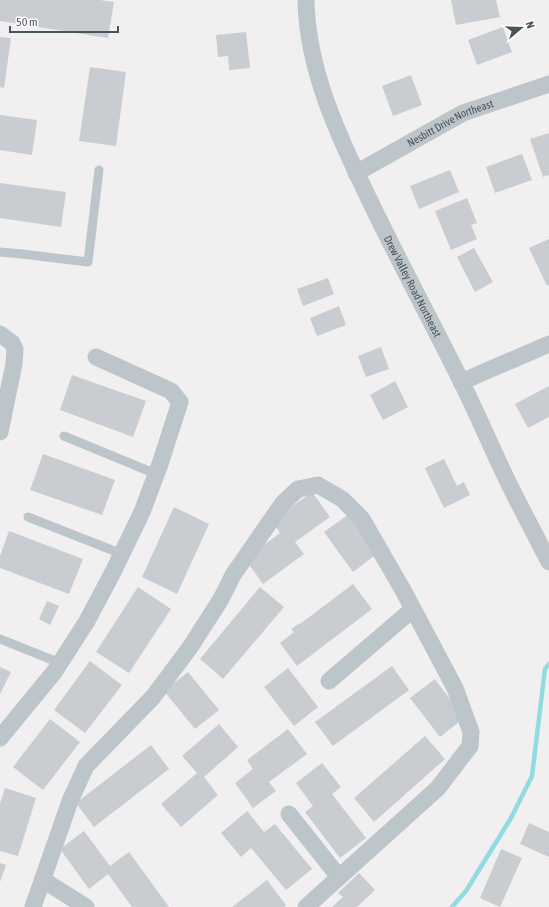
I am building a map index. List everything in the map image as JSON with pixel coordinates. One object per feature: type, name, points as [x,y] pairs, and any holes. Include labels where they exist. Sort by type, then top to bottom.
[{"type":"street","name":"Drew Valley Road Northeast","points":[[306,0],[306,16],[316,66],[328,108],[356,173],[549,562]]},
{"type":"street","name":"Nesbitt Drive Northeast","points":[[356,173],[463,113],[549,84]]},
{"type":"street","points":[[0,334],[12,343],[15,349],[14,364],[0,432]]},
{"type":"street","points":[[461,382],[549,344]]},
{"type":"street","points":[[0,738],[55,671],[87,621],[142,512],[180,402],[171,391],[96,357]]},
{"type":"street","points":[[33,907],[70,801],[86,766],[158,690],[191,646],[221,599],[233,575],[283,503],[298,489],[318,485],[342,499],[362,519],[413,609],[455,688],[471,732],[470,746],[438,788],[306,907]]},
{"type":"street","points":[[329,681],[413,609]]},
{"type":"street","points":[[289,814],[339,877]]},
{"type":"street","points":[[43,880],[86,907]]},
{"type":"lane","points":[[0,252],[88,262],[99,170]]},
{"type":"lane","points":[[64,436],[156,474]]},
{"type":"lane","points":[[28,517],[122,554]]},
{"type":"lane","points":[[0,639],[60,662]]},
{"type":"building","points":[[0,0],[100,0],[114,2],[108,38],[0,21]]},
{"type":"building","points":[[451,0],[496,0],[500,17],[456,25]]},
{"type":"building","points":[[503,27],[512,52],[477,65],[468,40]]},
{"type":"building","points":[[246,32],[250,68],[229,70],[228,56],[218,57],[216,35]]},
{"type":"building","points":[[0,37],[11,38],[4,88],[0,87]]},
{"type":"building","points":[[90,67],[126,72],[116,146],[79,141]]},
{"type":"building","points":[[411,75],[422,105],[393,116],[382,86]]},
{"type":"building","points":[[0,115],[37,120],[32,155],[0,150]]},
{"type":"building","points":[[549,133],[549,175],[543,177],[530,139]]},
{"type":"building","points":[[522,154],[532,180],[495,193],[486,167]]},
{"type":"building","points":[[450,170],[459,192],[419,209],[410,186]]},
{"type":"building","points":[[0,183],[66,192],[61,227],[0,218]]},
{"type":"building","points":[[467,198],[477,223],[471,225],[477,239],[451,250],[435,211]]},
{"type":"building","points":[[549,239],[549,285],[547,286],[529,248]]},
{"type":"building","points":[[474,248],[493,282],[475,292],[457,257]]},
{"type":"building","points":[[328,278],[334,294],[303,306],[297,289]]},
{"type":"building","points":[[339,306],[346,325],[317,336],[310,318]]},
{"type":"building","points":[[381,347],[389,369],[366,377],[358,356]]},
{"type":"building","points":[[72,375],[146,401],[133,437],[60,410]]},
{"type":"building","points":[[395,381],[408,407],[383,420],[370,395]]},
{"type":"building","points":[[549,386],[549,417],[528,428],[515,404]]},
{"type":"building","points":[[43,454],[115,480],[102,515],[30,490]]},
{"type":"building","points":[[444,459],[457,486],[464,482],[470,495],[444,508],[425,468]]},
{"type":"building","points":[[312,492],[330,517],[295,542],[304,554],[263,584],[245,559],[280,533],[272,521]]},
{"type":"building","points":[[174,507],[209,524],[177,594],[142,577]]},
{"type":"building","points":[[349,514],[378,553],[353,572],[324,532]]},
{"type":"building","points":[[9,531],[83,559],[69,594],[0,568],[0,556]]},
{"type":"building","points":[[353,584],[372,609],[297,666],[280,643],[294,632],[291,629],[300,624]]},
{"type":"building","points":[[138,587],[171,609],[129,673],[96,652]]},
{"type":"building","points":[[260,587],[284,607],[223,679],[200,659]]},
{"type":"building","points":[[47,601],[59,606],[50,625],[39,619]]},
{"type":"building","points":[[90,661],[122,685],[85,733],[54,710]]},
{"type":"building","points":[[392,666],[409,690],[333,746],[315,722]]},
{"type":"building","points":[[0,667],[11,672],[0,694]]},
{"type":"building","points":[[288,668],[318,707],[294,726],[264,687]]},
{"type":"building","points":[[188,672],[219,710],[195,729],[164,691]]},
{"type":"building","points":[[435,679],[464,718],[440,737],[410,698]]},
{"type":"building","points":[[50,719],[80,742],[43,790],[13,767]]},
{"type":"building","points":[[219,724],[238,747],[204,777],[218,795],[181,827],[161,804],[197,773],[182,756]]},
{"type":"building","points":[[288,729],[307,754],[269,782],[276,791],[253,808],[235,783],[253,769],[247,760]]},
{"type":"building","points":[[425,736],[445,759],[374,822],[354,798]]},
{"type":"building","points":[[151,745],[169,769],[94,827],[76,803]]},
{"type":"building","points":[[322,763],[341,787],[332,794],[366,838],[340,858],[305,812],[313,806],[296,783]]},
{"type":"building","points":[[5,788],[36,798],[18,856],[0,851],[0,804]]},
{"type":"building","points":[[247,811],[264,832],[275,824],[312,869],[286,890],[251,848],[241,857],[221,833]]},
{"type":"building","points":[[529,823],[549,832],[549,857],[520,844]]},
{"type":"building","points":[[84,831],[110,866],[129,852],[169,907],[132,907],[108,874],[89,889],[60,849]]},
{"type":"building","points":[[501,849],[522,858],[500,907],[480,898]]},
{"type":"building","points":[[0,863],[6,865],[0,882]]},
{"type":"building","points":[[359,873],[375,890],[357,907],[332,907],[343,897],[338,893]]},
{"type":"building","points":[[267,880],[286,905],[284,907],[232,907]]},
{"type":"waterway","points":[[452,907],[466,891],[511,818],[532,776],[545,669],[549,664]]}]
